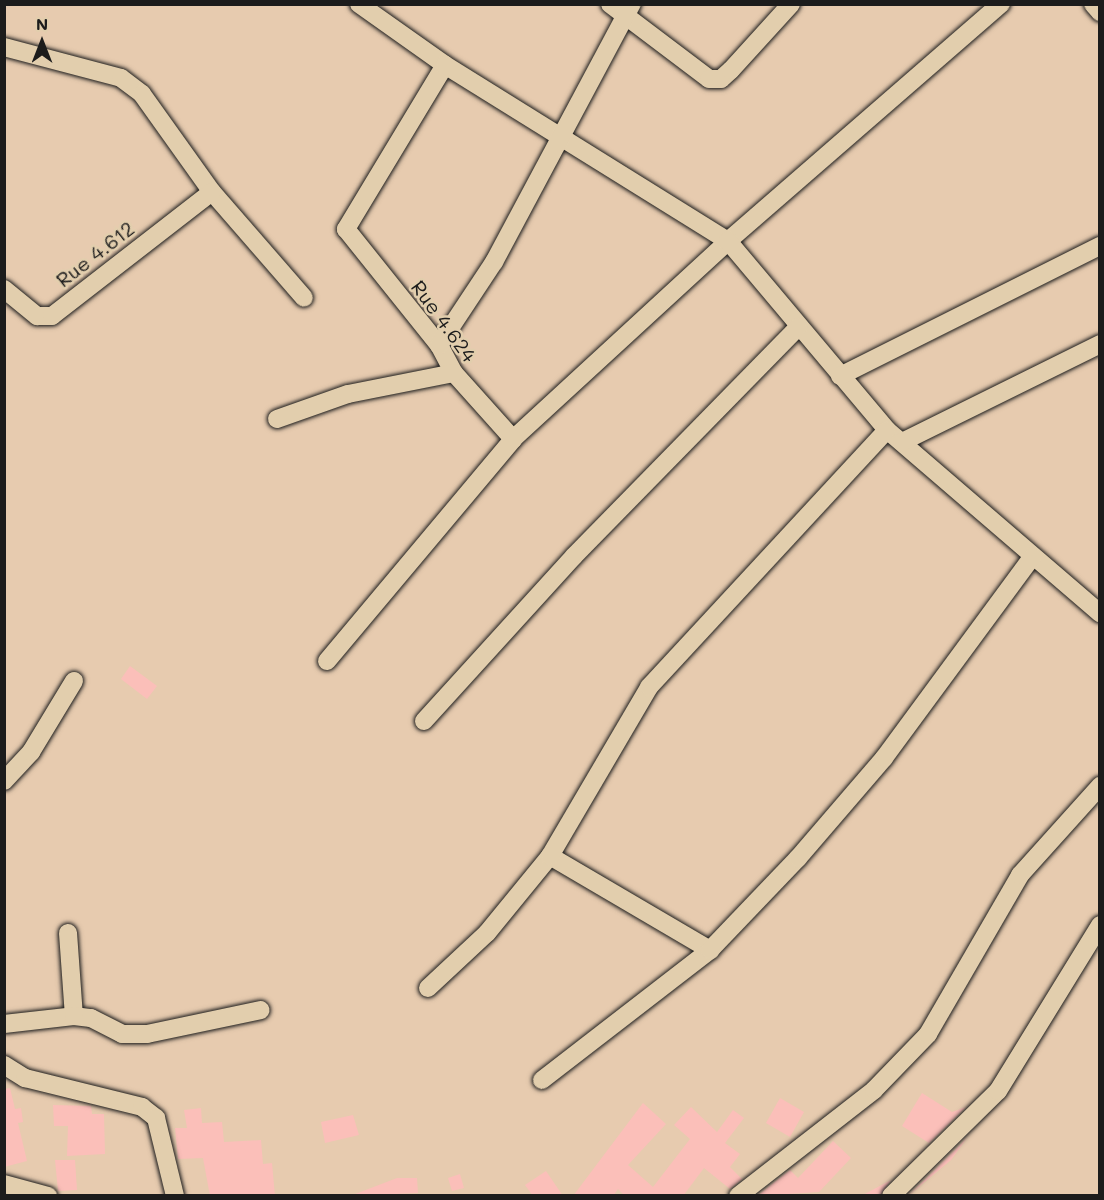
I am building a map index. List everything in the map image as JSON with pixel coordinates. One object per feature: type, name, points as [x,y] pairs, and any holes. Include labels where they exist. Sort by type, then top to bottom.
[{"type":"street","points":[[359,4],[445,65],[565,136],[728,241],[887,430],[1032,557],[1100,613]]},
{"type":"street","points":[[610,4],[629,10],[699,74],[721,79],[791,4]]},
{"type":"street","points":[[327,661],[513,440],[728,241],[1001,4]]},
{"type":"street","points":[[1093,4],[1100,12]]},
{"type":"street","points":[[439,345],[565,136],[629,10]]},
{"type":"street","points":[[4,47],[121,78],[142,94],[212,192],[304,298]]},
{"type":"street","name":"Rue 4.624","points":[[445,65],[346,229],[439,345],[454,374],[513,440]]},
{"type":"street","name":"Rue 4.612","points":[[4,289],[37,316],[52,316],[212,192]]},
{"type":"street","points":[[840,376],[1100,246]]},
{"type":"street","points":[[424,721],[574,556],[798,327]]},
{"type":"street","points":[[902,442],[1100,344]]},
{"type":"street","points":[[278,419],[348,394],[454,374]]},
{"type":"street","points":[[428,988],[487,933],[550,856],[649,687],[887,430]]},
{"type":"street","points":[[542,1080],[710,950],[884,758],[1032,557]]},
{"type":"street","points":[[4,782],[31,752],[74,681]]},
{"type":"street","points":[[738,1196],[874,1090],[928,1034],[1020,875],[1100,786]]},
{"type":"street","points":[[550,856],[710,950]]},
{"type":"street","points":[[891,1196],[998,1091],[1100,926]]},
{"type":"street","points":[[68,933],[74,1016]]},
{"type":"street","points":[[4,1024],[74,1016],[91,1018],[122,1034],[147,1034],[261,1010]]},
{"type":"street","points":[[4,1065],[25,1078],[142,1107],[156,1118],[175,1196]]},
{"type":"street","points":[[4,1184],[48,1196]]},
{"type":"building","points":[[130,666],[157,686],[147,699],[121,679]]},
{"type":"building","points":[[10,1088],[15,1109],[21,1108],[23,1122],[18,1123],[27,1161],[4,1167],[4,1089]]},
{"type":"building","points":[[922,1093],[952,1112],[966,1107],[929,1143],[902,1126]]},
{"type":"building","points":[[780,1098],[804,1112],[790,1137],[766,1123]]},
{"type":"building","points":[[643,1103],[666,1124],[628,1165],[653,1187],[690,1139],[674,1125],[691,1107],[717,1132],[733,1110],[744,1118],[725,1143],[740,1154],[730,1167],[742,1179],[730,1189],[704,1168],[683,1196],[625,1196],[618,1189],[613,1196],[573,1196]]},
{"type":"building","points":[[53,1105],[91,1106],[92,1114],[104,1114],[105,1154],[67,1156],[68,1126],[54,1126]]},
{"type":"building","points":[[201,1108],[202,1123],[222,1122],[224,1142],[261,1140],[263,1164],[272,1163],[275,1196],[210,1196],[203,1158],[178,1159],[175,1128],[187,1128],[184,1110]]},
{"type":"building","points":[[353,1115],[359,1135],[325,1143],[321,1122]]},
{"type":"building","points":[[967,1138],[951,1160],[908,1196]]},
{"type":"building","points":[[833,1141],[851,1158],[819,1192],[757,1196],[790,1170],[798,1178]]},
{"type":"building","points":[[55,1160],[75,1160],[77,1190],[58,1191]]},
{"type":"building","points":[[546,1171],[563,1196],[533,1196],[525,1185]]},
{"type":"building","points":[[460,1174],[464,1188],[452,1191],[448,1178]]},
{"type":"building","points":[[397,1178],[417,1178],[418,1193],[350,1196]]},
{"type":"building","points":[[891,1180],[880,1196],[861,1196]]}]
